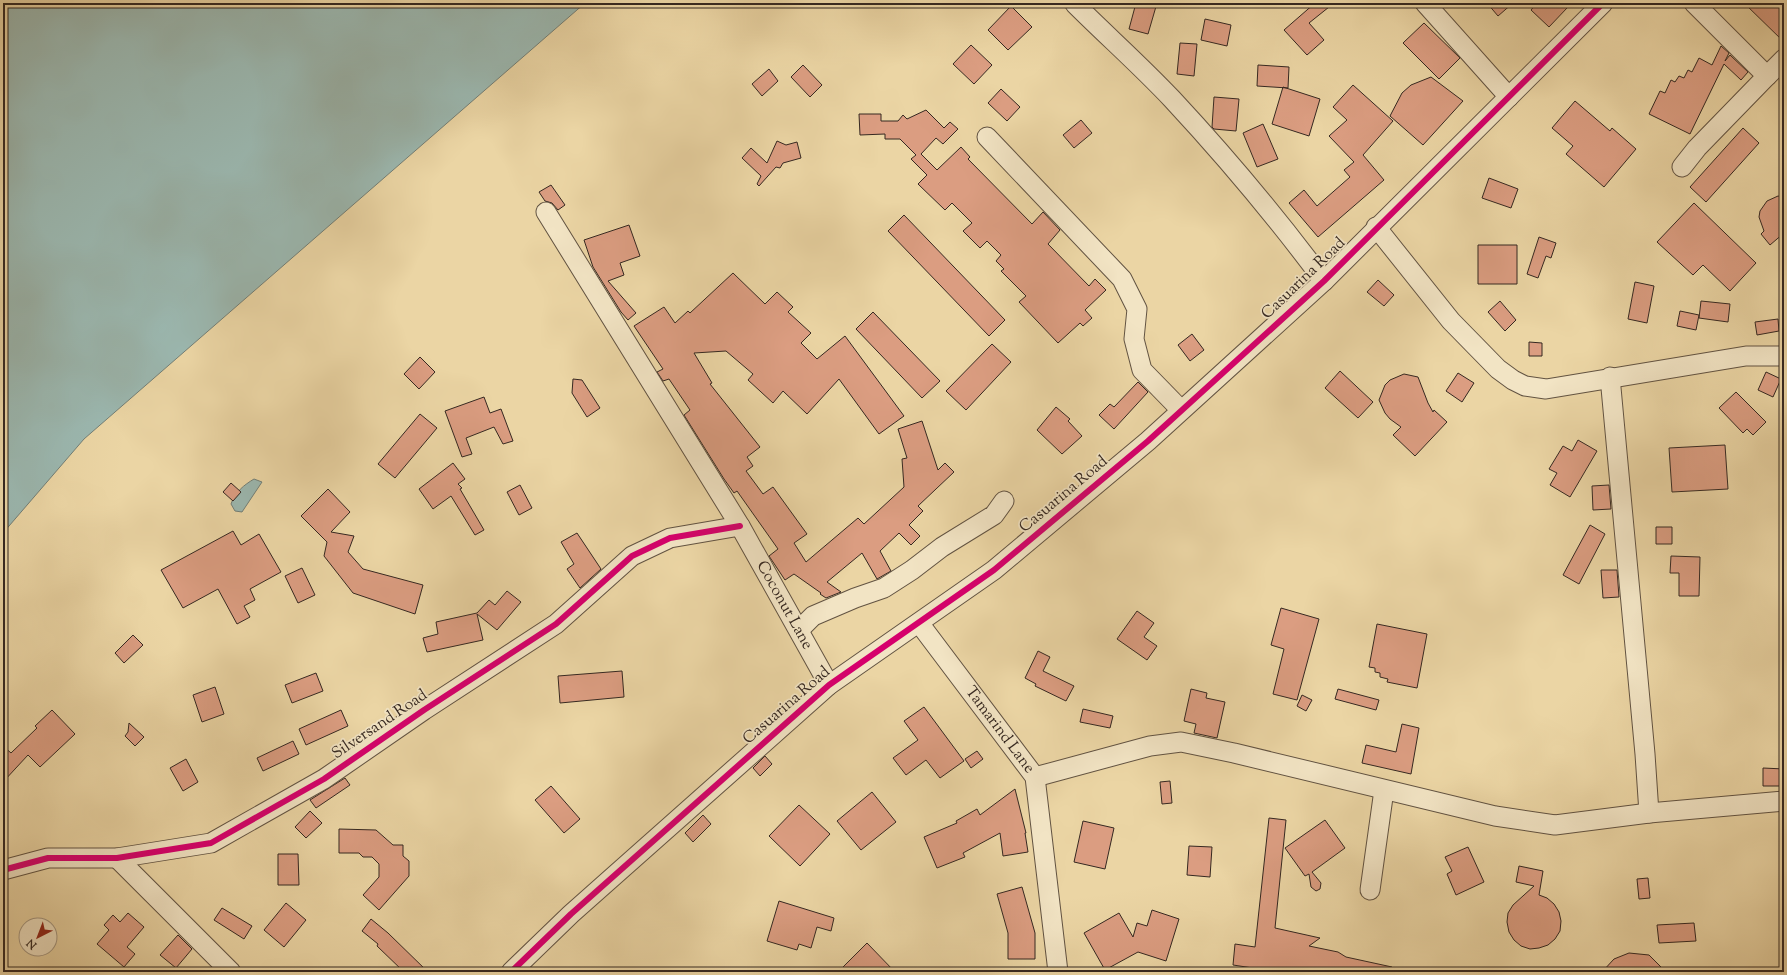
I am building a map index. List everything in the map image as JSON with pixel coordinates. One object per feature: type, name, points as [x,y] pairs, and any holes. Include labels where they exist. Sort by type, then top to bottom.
[{"type":"street","points":[[1425,3],[1509,97]]},
{"type":"street","name":"Casuarina Road","points":[[511,972],[571,914],[829,685],[994,570],[1092,489],[1324,281],[1376,227],[1603,3]]},
{"type":"street","points":[[1694,3],[1767,76]]},
{"type":"street","points":[[1075,4],[1172,99],[1208,139],[1290,235],[1324,281]]},
{"type":"street","points":[[1682,166],[1697,148],[1784,60]]},
{"type":"street","points":[[987,137],[1122,279],[1137,309],[1134,339],[1142,370],[1181,410]]},
{"type":"street","name":"Coconut Lane","points":[[546,212],[740,526],[829,685]]},
{"type":"street","points":[[1376,227],[1451,321],[1498,369],[1513,380],[1525,386],[1546,389],[1610,377],[1746,356],[1784,356]]},
{"type":"street","points":[[1610,377],[1645,754],[1649,814]]},
{"type":"street","points":[[799,630],[813,616],[855,598],[884,588],[912,570],[942,547],[994,515],[1004,501]]},
{"type":"street","name":"Silversand Road","points":[[3,870],[48,858],[117,858],[211,843],[324,779],[424,710],[556,624],[632,556],[670,538],[740,526]]},
{"type":"street","name":"Tamarind Lane","points":[[918,623],[1035,777],[1058,972]]},
{"type":"street","points":[[1035,777],[1150,746],[1181,742],[1234,753],[1496,816],[1554,825],[1784,801]]},
{"type":"street","points":[[1370,890],[1384,790]]},
{"type":"street","points":[[117,858],[231,972]]},
{"type":"water","points":[[3,3],[585,3],[84,439],[3,533]]},
{"type":"water","points":[[254,479],[262,482],[242,512],[235,511],[231,504],[237,492]]},
{"type":"building","points":[[1136,3],[1157,3],[1148,34],[1129,29]]},
{"type":"building","points":[[1315,3],[1334,3],[1309,23],[1324,40],[1307,55],[1284,30]]},
{"type":"building","points":[[1487,3],[1513,3],[1498,16]]},
{"type":"building","points":[[1537,3],[1562,3],[1567,8],[1549,27],[1531,10]]},
{"type":"building","points":[[1744,3],[1784,3],[1784,42]]},
{"type":"building","points":[[1011,6],[1032,27],[1008,50],[988,30]]},
{"type":"building","points":[[1205,19],[1231,25],[1227,46],[1201,40]]},
{"type":"building","points":[[1424,23],[1460,58],[1439,79],[1403,43]]},
{"type":"building","points":[[1180,43],[1197,44],[1194,76],[1177,74]]},
{"type":"building","points":[[971,45],[992,65],[974,84],[953,64]]},
{"type":"building","points":[[1721,46],[1729,53],[1725,61],[1730,55],[1748,72],[1741,80],[1724,64],[1690,134],[1649,114],[1660,91],[1665,93],[1671,80],[1675,82],[1679,76],[1684,78],[1688,70],[1692,72],[1699,58],[1712,65]]},
{"type":"building","points":[[803,65],[822,85],[810,97],[791,77]]},
{"type":"building","points":[[1258,65],[1289,67],[1288,88],[1257,86]]},
{"type":"building","points":[[769,69],[778,81],[762,96],[752,84]]},
{"type":"building","points":[[1431,77],[1463,101],[1423,145],[1390,116],[1402,93],[1411,85]]},
{"type":"building","points":[[1353,85],[1393,121],[1363,155],[1384,180],[1318,237],[1289,203],[1304,190],[1317,206],[1350,177],[1344,170],[1354,162],[1329,136],[1347,120],[1333,107]]},
{"type":"building","points":[[1283,87],[1320,99],[1309,136],[1272,124]]},
{"type":"building","points":[[1001,89],[1020,107],[1007,121],[988,103]]},
{"type":"building","points":[[1214,97],[1239,99],[1236,131],[1214,129],[1212,127]]},
{"type":"building","points":[[1575,101],[1610,131],[1612,128],[1636,149],[1604,187],[1566,154],[1573,146],[1552,128]]},
{"type":"building","points":[[926,110],[944,128],[950,122],[958,129],[943,144],[936,138],[921,154],[937,170],[961,147],[970,157],[968,159],[1032,224],[1043,212],[1060,230],[1048,244],[1089,286],[1095,279],[1106,290],[1085,310],[1092,318],[1083,326],[1080,323],[1058,343],[1019,302],[1026,296],[1001,271],[1004,269],[996,261],[1001,255],[987,241],[980,248],[963,231],[972,223],[952,203],[945,210],[918,184],[927,175],[911,159],[916,155],[900,139],[885,139],[885,134],[860,135],[859,114],[881,114],[881,121],[898,121],[903,115],[907,119]]},
{"type":"building","points":[[1081,120],[1092,133],[1074,148],[1063,135]]},
{"type":"building","points":[[1263,124],[1278,159],[1257,167],[1243,133]]},
{"type":"building","points":[[1743,128],[1759,143],[1706,202],[1690,187]]},
{"type":"building","points":[[777,141],[786,145],[797,142],[801,158],[783,163],[780,168],[776,167],[759,186],[757,184],[761,176],[742,158],[751,148],[767,163]]},
{"type":"building","points":[[1489,178],[1518,189],[1511,208],[1482,198]]},
{"type":"building","points":[[551,185],[565,205],[558,210],[552,203],[545,201],[539,192]]},
{"type":"building","points":[[1778,196],[1784,197],[1784,233],[1770,245],[1761,234],[1764,231],[1759,217],[1760,211],[1767,201]]},
{"type":"building","points":[[1694,203],[1756,263],[1730,291],[1703,265],[1693,275],[1657,242]]},
{"type":"building","points":[[904,215],[1005,320],[989,336],[888,231]]},
{"type":"building","points":[[629,225],[640,256],[620,263],[624,275],[608,281],[636,313],[628,320],[621,312],[593,267],[584,240]]},
{"type":"building","points":[[1539,237],[1556,243],[1551,258],[1546,256],[1538,278],[1527,274]]},
{"type":"building","points":[[1478,245],[1517,245],[1517,284],[1478,284]]},
{"type":"building","points":[[733,273],[765,304],[777,292],[793,307],[788,312],[811,333],[801,343],[817,359],[845,336],[904,416],[879,434],[839,379],[807,414],[783,391],[773,403],[748,380],[753,374],[726,351],[694,353],[712,383],[710,384],[760,447],[747,457],[753,466],[746,471],[763,494],[773,487],[807,534],[794,543],[806,562],[858,518],[864,524],[904,487],[902,459],[907,458],[898,429],[922,421],[938,470],[945,463],[954,472],[918,506],[923,511],[909,525],[920,536],[911,545],[899,533],[880,551],[891,571],[877,579],[862,553],[827,582],[841,592],[826,598],[794,574],[785,580],[769,556],[778,549],[737,491],[734,493],[724,479],[684,415],[690,410],[669,379],[663,381],[657,372],[663,369],[634,326],[664,307],[675,323],[688,311],[690,313]]},
{"type":"building","points":[[1378,280],[1394,295],[1384,306],[1367,292]]},
{"type":"building","points":[[1635,282],[1654,286],[1647,323],[1628,319]]},
{"type":"building","points":[[1500,301],[1516,320],[1505,331],[1488,312]]},
{"type":"building","points":[[1701,301],[1730,304],[1728,322],[1699,318]]},
{"type":"building","points":[[1680,311],[1699,315],[1696,330],[1677,326]]},
{"type":"building","points":[[873,312],[940,381],[922,398],[856,329]]},
{"type":"building","points":[[1778,319],[1779,331],[1757,335],[1755,322]]},
{"type":"building","points":[[1192,334],[1204,350],[1190,361],[1178,345]]},
{"type":"building","points":[[1529,342],[1542,343],[1542,356],[1529,356]]},
{"type":"building","points":[[992,344],[1011,362],[966,410],[946,391]]},
{"type":"building","points":[[420,357],[435,372],[419,389],[404,374]]},
{"type":"building","points":[[1340,371],[1373,402],[1358,418],[1325,388]]},
{"type":"building","points":[[1766,372],[1781,379],[1773,397],[1758,390]]},
{"type":"building","points":[[1458,373],[1474,383],[1462,402],[1446,391]]},
{"type":"building","points":[[1404,374],[1418,377],[1433,412],[1434,410],[1447,422],[1415,456],[1393,435],[1401,427],[1390,419],[1385,413],[1379,400],[1385,385],[1390,380]]},
{"type":"building","points":[[573,379],[582,380],[600,408],[587,417],[572,393]]},
{"type":"building","points":[[1138,382],[1148,392],[1114,429],[1099,415],[1110,404],[1114,407]]},
{"type":"building","points":[[1736,392],[1766,422],[1753,435],[1747,429],[1743,433],[1719,408]]},
{"type":"building","points":[[484,397],[490,413],[501,409],[513,441],[503,444],[494,427],[466,438],[472,454],[462,457],[445,411]]},
{"type":"building","points":[[1056,407],[1070,419],[1068,421],[1082,436],[1062,454],[1037,430]]},
{"type":"building","points":[[420,414],[437,428],[395,478],[378,464]]},
{"type":"building","points":[[1578,440],[1597,451],[1570,497],[1550,485],[1557,473],[1549,469],[1563,446],[1572,451]]},
{"type":"building","points":[[1725,445],[1728,489],[1672,492],[1669,448]]},
{"type":"building","points":[[453,463],[465,479],[458,484],[462,488],[460,489],[484,530],[475,535],[451,496],[433,509],[419,489]]},
{"type":"building","points":[[231,483],[241,492],[233,501],[223,492]]},
{"type":"building","points":[[520,485],[532,508],[519,515],[507,492]]},
{"type":"building","points":[[1609,485],[1611,509],[1593,510],[1592,486]]},
{"type":"building","points":[[328,489],[350,512],[331,532],[354,536],[348,552],[363,569],[423,585],[415,614],[353,593],[324,556],[327,542],[301,516]]},
{"type":"building","points":[[1590,525],[1605,534],[1579,584],[1563,575]]},
{"type":"building","points":[[1656,527],[1672,527],[1672,544],[1656,544]]},
{"type":"building","points":[[233,531],[241,545],[259,534],[281,572],[250,589],[255,600],[244,606],[250,617],[237,624],[218,589],[183,608],[161,570]]},
{"type":"building","points":[[577,533],[601,569],[580,588],[567,569],[574,564],[561,542]]},
{"type":"building","points":[[1671,556],[1700,557],[1699,596],[1679,596],[1679,573],[1670,573]]},
{"type":"building","points":[[302,568],[315,595],[298,603],[285,576]]},
{"type":"building","points":[[1601,570],[1617,570],[1619,597],[1603,598]]},
{"type":"building","points":[[507,591],[521,602],[497,630],[477,614],[483,640],[427,652],[423,638],[438,634],[436,622],[477,613],[489,600],[495,605]]},
{"type":"building","points":[[1281,608],[1319,619],[1297,700],[1273,694],[1284,649],[1271,645]]},
{"type":"building","points":[[1137,611],[1154,623],[1144,637],[1157,646],[1147,660],[1117,639]]},
{"type":"building","points":[[1377,624],[1427,634],[1417,688],[1387,682],[1388,679],[1380,677],[1380,673],[1375,672],[1375,668],[1369,667]]},
{"type":"building","points":[[133,635],[143,645],[124,663],[115,653]]},
{"type":"building","points":[[1038,651],[1050,657],[1043,671],[1074,686],[1066,701],[1035,686],[1036,684],[1025,678]]},
{"type":"building","points":[[622,671],[624,697],[560,703],[558,676]]},
{"type":"building","points":[[316,673],[323,691],[292,703],[285,685]]},
{"type":"building","points":[[215,687],[224,714],[202,722],[193,695]]},
{"type":"building","points":[[1191,689],[1207,693],[1206,698],[1225,702],[1217,738],[1194,733],[1196,724],[1184,721]]},
{"type":"building","points":[[1338,689],[1379,700],[1376,710],[1335,699]]},
{"type":"building","points":[[1302,695],[1312,700],[1306,711],[1297,706]]},
{"type":"building","points":[[924,707],[964,761],[940,778],[926,760],[906,775],[893,758],[918,740],[904,721]]},
{"type":"building","points":[[1083,709],[1113,716],[1110,728],[1080,722]]},
{"type":"building","points":[[52,710],[75,734],[40,767],[28,755],[3,782],[3,746],[11,753],[37,728],[35,726]]},
{"type":"building","points":[[341,710],[348,726],[306,745],[299,729]]},
{"type":"building","points":[[129,723],[144,737],[135,746],[125,736],[128,732]]},
{"type":"building","points":[[1402,724],[1419,728],[1411,774],[1362,763],[1366,745],[1396,752]]},
{"type":"building","points":[[293,741],[299,754],[263,771],[257,758]]},
{"type":"building","points":[[977,751],[983,759],[971,768],[965,759]]},
{"type":"building","points":[[765,756],[772,764],[760,776],[753,768]]},
{"type":"building","points":[[186,759],[198,782],[183,791],[170,768]]},
{"type":"building","points":[[1763,768],[1784,769],[1784,786],[1763,786]]},
{"type":"building","points":[[345,778],[350,785],[316,808],[310,800]]},
{"type":"building","points":[[1170,781],[1172,803],[1162,804],[1160,782]]},
{"type":"building","points":[[551,786],[580,819],[564,833],[535,800]]},
{"type":"building","points":[[1015,789],[1026,833],[1028,852],[1003,856],[1000,833],[963,853],[965,857],[937,868],[924,837],[957,823],[956,821],[977,809],[980,815]]},
{"type":"building","points":[[872,792],[896,822],[861,850],[837,821]]},
{"type":"building","points":[[799,805],[830,834],[800,866],[769,836]]},
{"type":"building","points":[[310,811],[322,823],[306,838],[295,827]]},
{"type":"building","points":[[703,815],[711,824],[693,842],[685,833]]},
{"type":"building","points":[[1269,818],[1286,820],[1275,928],[1320,938],[1309,946],[1338,952],[1346,957],[1392,967],[1391,972],[1279,972],[1233,965],[1235,944],[1255,947]]},
{"type":"building","points":[[1325,820],[1345,848],[1312,872],[1321,883],[1320,889],[1316,891],[1311,887],[1309,874],[1305,876],[1285,848]]},
{"type":"building","points":[[1083,821],[1114,828],[1105,869],[1074,862]]},
{"type":"building","points":[[339,829],[376,830],[393,845],[403,845],[403,856],[409,861],[409,876],[379,910],[363,895],[379,877],[379,864],[372,857],[363,857],[359,853],[339,853]]},
{"type":"building","points":[[1189,846],[1212,847],[1210,877],[1187,875]]},
{"type":"building","points":[[1468,847],[1484,882],[1456,895],[1447,874],[1452,871],[1445,857]]},
{"type":"building","points":[[278,854],[298,854],[299,885],[278,885]]},
{"type":"building","points":[[1519,866],[1543,871],[1539,895],[1547,898],[1554,904],[1559,912],[1561,921],[1560,931],[1555,939],[1548,945],[1539,948],[1530,949],[1521,946],[1514,940],[1509,932],[1507,922],[1508,913],[1513,905],[1534,886],[1516,882]]},
{"type":"building","points":[[1648,878],[1650,898],[1639,899],[1637,879]]},
{"type":"building","points":[[1022,887],[1035,933],[1035,959],[1008,959],[1008,933],[997,894]]},
{"type":"building","points":[[779,901],[834,918],[831,931],[817,927],[811,948],[799,944],[797,950],[767,941]]},
{"type":"building","points":[[286,903],[306,920],[284,947],[264,930]]},
{"type":"building","points":[[222,908],[252,926],[244,939],[214,920]]},
{"type":"building","points":[[1152,910],[1179,919],[1166,961],[1138,952],[1105,970],[1084,933],[1119,913],[1133,937],[1137,923],[1147,926]]},
{"type":"building","points":[[128,913],[144,927],[127,947],[135,954],[124,967],[97,944],[109,930],[104,925],[113,915],[120,922]]},
{"type":"building","points":[[371,919],[388,933],[428,972],[404,972],[377,946],[378,944],[362,931]]},
{"type":"building","points":[[1694,923],[1696,941],[1659,943],[1657,925]]},
{"type":"building","points":[[178,935],[192,949],[176,968],[160,955]]},
{"type":"building","points":[[867,943],[895,972],[838,972]]},
{"type":"building","points":[[1629,953],[1649,955],[1666,972],[1602,972],[1614,959]]},
{"type":"cycle path","points":[[511,972],[571,914],[829,685],[994,570],[1148,441],[1324,281],[1603,3]]},
{"type":"cycle path","points":[[3,870],[48,858],[117,858],[211,843],[324,779],[424,710],[556,624],[632,556],[670,538],[740,526]]}]
